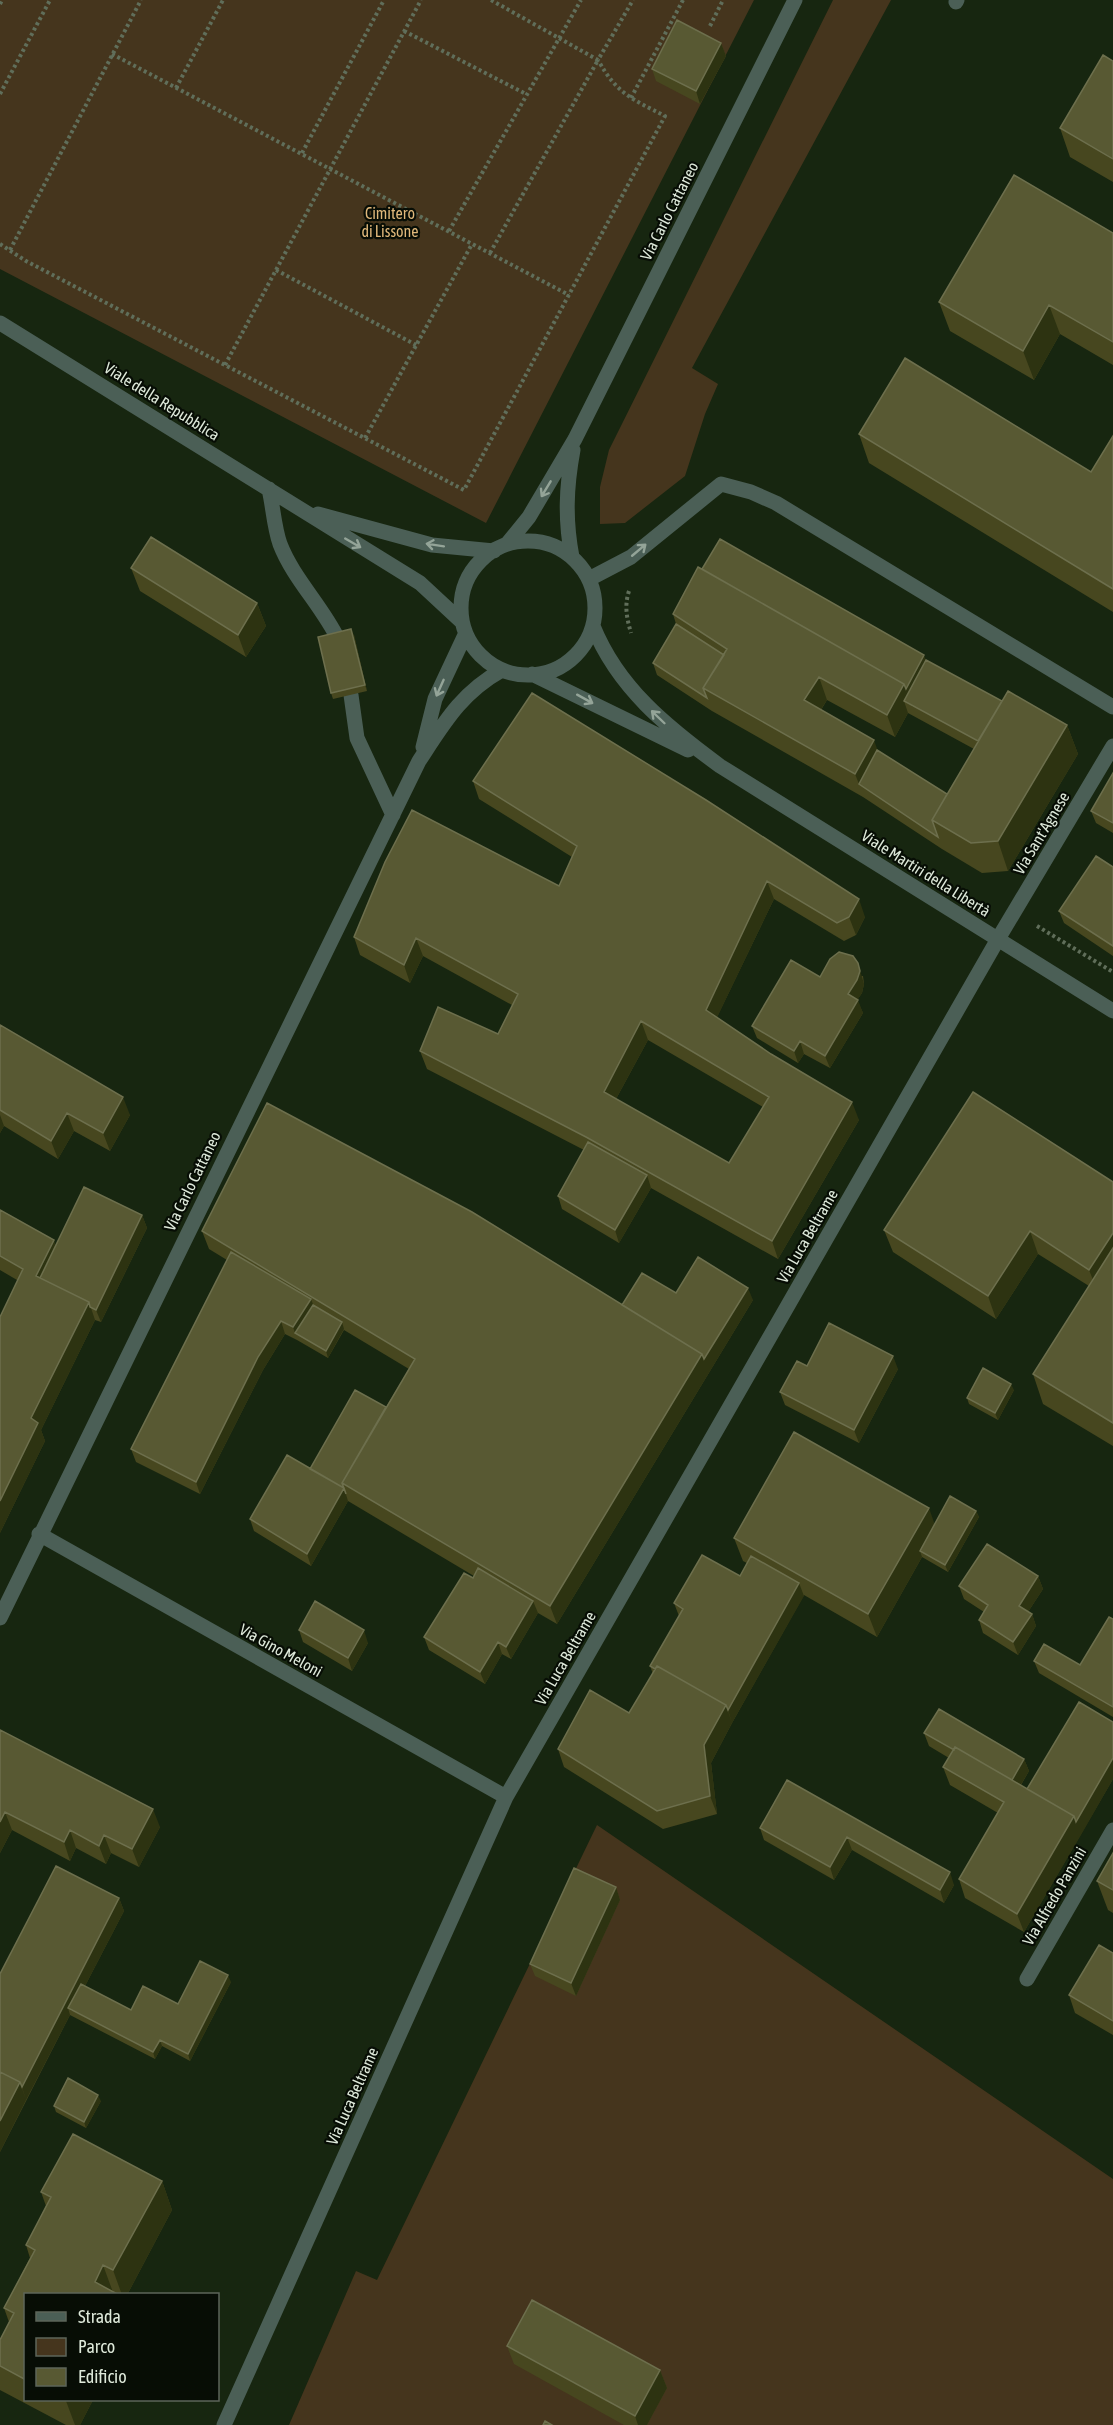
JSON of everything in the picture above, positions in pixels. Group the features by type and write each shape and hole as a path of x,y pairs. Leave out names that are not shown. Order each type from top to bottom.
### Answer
{"street":[{"name":"Via Carlo Cattaneo","path":"500,547 533,509 575,439 795,0"},
{"name":"Viale della Repubblica","path":"0,323 420,583 463,628 484,658 502,670 543,674 563,665 581,649 592,626 595,602 589,579 572,557 561,549 539,542 468,550 410,540 304,510"},
{"name":"Via Carlo Cattaneo","path":"572,557 566,526 566,490 575,439"},
{"path":"589,579 623,562 721,484 735,486 776,503 1113,707"},
{"path":"269,489 280,544 308,591 327,617 338,639"},
{"path":"463,628 462,596 470,573 500,547"},
{"name":"Viale Martiri della Libertà","path":"592,626 613,668 638,697 663,722 720,766 1113,1011"},
{"name":"Via Carlo Cattaneo","path":"419,762 435,699 463,628"},
{"name":"Via Carlo Cattaneo","path":"0,1618 39,1534 419,762 455,707 470,691 502,670"},
{"name":"Viale Martiri della Libertà","path":"532,674 720,766"},
{"path":"351,695 357,738 393,815"},
{"name":"Via Sant'Agnese","path":"998,939 1113,746"},
{"name":"Via Luca Beltrame","path":"224,2425 506,1797 998,939"},
{"name":"Via Gino Meloni","path":"39,1534 506,1797"},
{"name":"Via Alfredo Panzini","path":"1026,1979 1113,1830"}],"path":[{"path":"0,4 2,0"},
{"path":"0,94 50,0"},
{"path":"10,250 141,0"},
{"path":"176,88 223,0"},
{"path":"302,153 384,0"},
{"path":"225,365 421,0"},
{"path":"0,244 464,490 665,116 631,98 610,82 598,60 491,0"},
{"path":"449,231 580,0"},
{"path":"490,253 633,0"},
{"path":"631,98 683,0"},
{"path":"710,26 723,0"},
{"path":"404,31 526,94"},
{"path":"112,54 569,295"},
{"path":"364,438 472,243"},
{"path":"276,270 416,345"},
{"path":"623,562 633,581 626,600 626,618 632,636"},
{"path":"1015,912 1113,972"}],"green space":[{"name":"Cimitero di Lissone","path":"0,0 754,0 486,523 0,269"},
{"path":"833,0 891,0 692,368 718,384 705,414 685,476 625,523 600,524 600,487 609,450"},
{"path":"597,1825 1113,2179 1113,2425 289,2425 356,2271 377,2280"}],"building":[{"path":"677,20 721,43 696,91 652,69"},
{"path":"1103,55 1113,61 1113,159 1060,128"},
{"path":"1014,175 1113,233 1113,342 1049,305 1023,351 939,302"},
{"path":"905,358 1091,472 1113,436 1113,589 859,434"},
{"path":"151,537 257,603 238,635 131,568"},
{"path":"720,539 924,655 906,689 904,684 702,569"},
{"path":"698,567 904,684 887,715 819,677 804,700 874,740 855,774 703,688 727,649 673,614"},
{"path":"676,624 724,655 703,688 707,698 653,663"},
{"path":"351,629 365,685 331,693 318,637"},
{"path":"926,660 1002,701 978,741 904,701"},
{"path":"1008,691 1067,725 998,841 971,843 932,820"},
{"path":"532,693 706,800 859,899 849,917 837,923 767,881 706,1010 771,1054 852,1102 772,1241 586,1137 420,1051 438,1007 498,1034 518,994 416,938 404,965 354,937 385,862 412,810 559,886 577,846 473,781","holes":["641,1021 769,1097 729,1163 604,1092"]},
{"path":"877,750 947,794 932,820 938,837 859,784"},
{"path":"1113,773 1113,823 1091,811"},
{"path":"1096,856 1113,867 1113,946 1059,911"},
{"path":"839,952 853,956 858,963 860,971 848,994 858,1000 825,1056 800,1041 794,1051 752,1026 791,960 820,977 830,959"},
{"path":"0,1025 123,1097 103,1133 67,1113 51,1141 0,1110"},
{"path":"973,1092 1113,1182 1113,1233 1089,1270 1030,1231 988,1296 884,1230"},
{"path":"267,1103 472,1212 702,1354 550,1606 342,1483 415,1359 202,1231"},
{"path":"588,1142 647,1175 615,1230 558,1196"},
{"path":"84,1187 142,1215 96,1310 90,1307 89,1302 40,1278"},
{"path":"0,1210 54,1240 36,1276 89,1302 31,1418 38,1423 0,1501 0,1317 23,1269 0,1256"},
{"path":"1113,1248 1113,1423 1033,1374"},
{"path":"231,1252 311,1299 293,1327 281,1321 258,1357 196,1482 131,1449"},
{"path":"698,1257 748,1288 704,1359 702,1354 622,1305 642,1273 676,1293"},
{"path":"313,1305 342,1322 326,1351 295,1333"},
{"path":"829,1323 893,1356 854,1430 780,1392 797,1361 807,1366"},
{"path":"983,1368 1011,1384 995,1413 967,1398"},
{"path":"355,1390 386,1407 342,1483 344,1488 310,1469"},
{"path":"794,1432 929,1508 868,1614 734,1538"},
{"path":"287,1455 344,1488 307,1554 250,1519"},
{"path":"950,1496 976,1511 945,1565 920,1551"},
{"path":"987,1544 1038,1576 1019,1606 1032,1614 1013,1642 979,1620 988,1605 959,1586"},
{"path":"702,1555 740,1576 751,1556 799,1583 728,1710 726,1705 657,1666 655,1669 650,1666 683,1609 674,1603"},
{"path":"478,1568 533,1601 506,1647 498,1642 480,1672 424,1637 464,1573 473,1578"},
{"path":"315,1601 364,1630 348,1658 299,1630"},
{"path":"1109,1617 1113,1619 1113,1707 1034,1661 1044,1644 1080,1665"},
{"path":"657,1666 726,1705 704,1745 710,1796 657,1811 558,1749 590,1690 629,1713"},
{"path":"1079,1702 1113,1722 1113,1758 1076,1822 1074,1816 1027,1789"},
{"path":"939,1709 1024,1759 1012,1780 955,1747 954,1750 924,1733"},
{"path":"0,1730 153,1809 132,1849 104,1835 99,1846 70,1830 64,1842 5,1812 0,1822"},
{"path":"955,1747 1074,1816 1017,1914 959,1879 1004,1802 943,1767"},
{"path":"787,1780 950,1872 940,1890 847,1837 830,1867 760,1828"},
{"path":"1113,1853 1113,1890 1097,1881"},
{"path":"56,1866 119,1898 22,2087 20,2082 0,2072 0,1974"},
{"path":"574,1868 616,1887 571,1983 530,1964"},
{"path":"1099,1945 1113,1953 1113,2021 1069,1995"},
{"path":"200,1961 228,1975 188,2054 160,2040 153,2052 68,2008 81,1984 131,2010 143,1986 178,2004"},
{"path":"0,2072 20,2082 0,2121"},
{"path":"68,2078 98,2095 84,2122 54,2106"},
{"path":"73,2134 162,2181 113,2270 103,2265 95,2282 115,2293 24,2293 24,2379 0,2366 0,2340 14,2313 4,2308 35,2250 26,2245 51,2197 41,2192"},
{"path":"532,2300 660,2370 635,2416 507,2346"}]}
